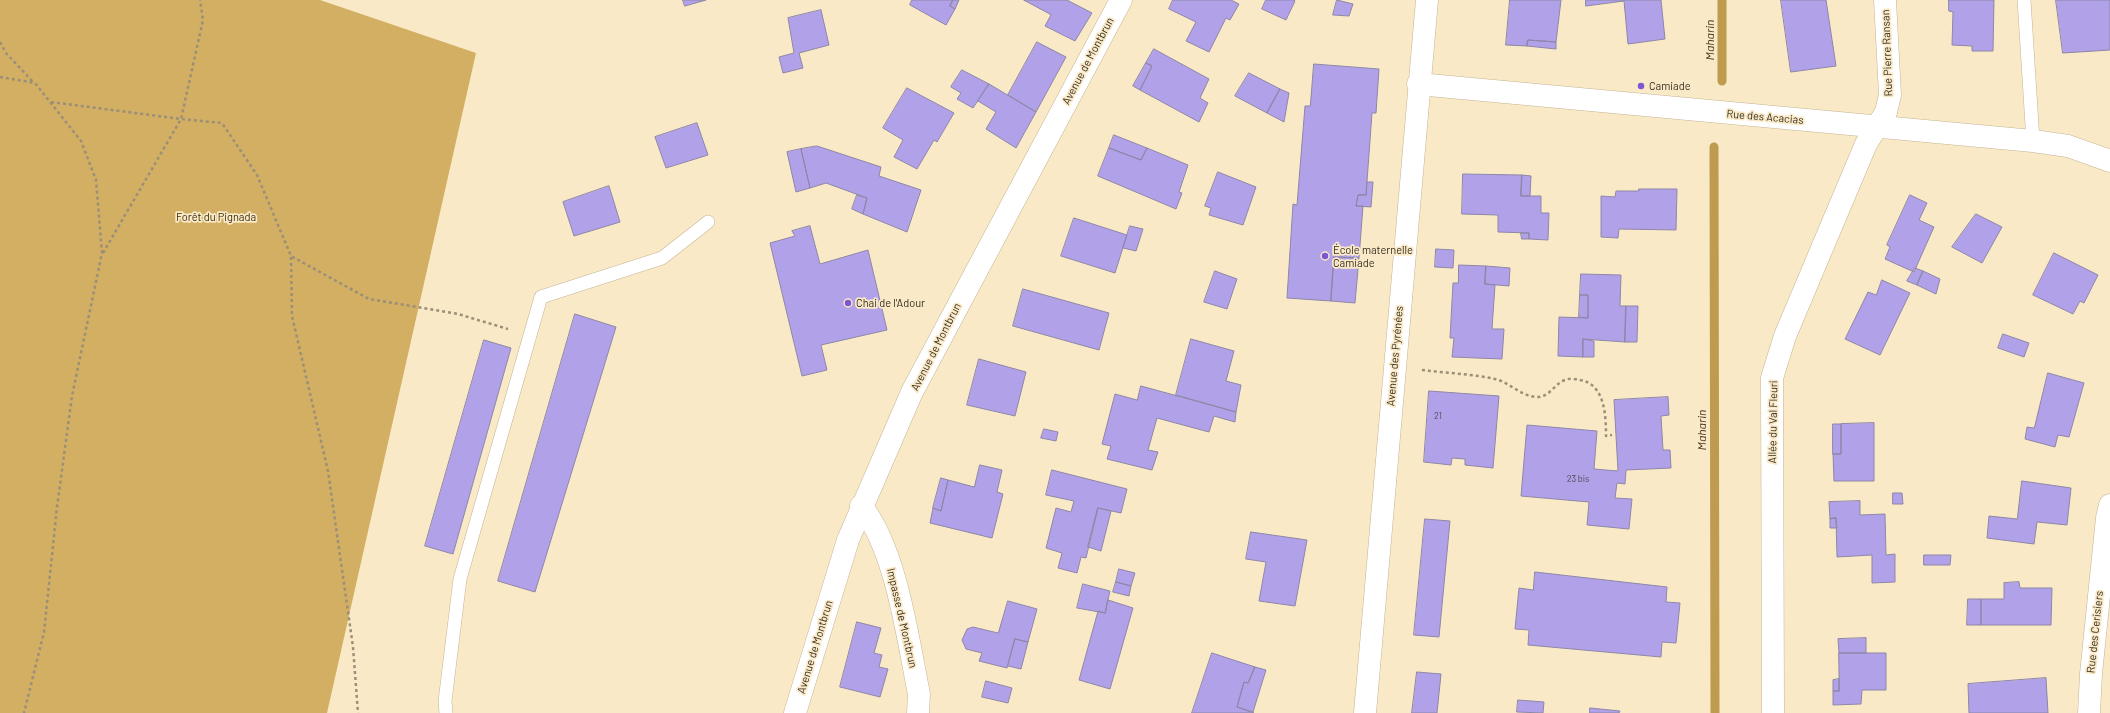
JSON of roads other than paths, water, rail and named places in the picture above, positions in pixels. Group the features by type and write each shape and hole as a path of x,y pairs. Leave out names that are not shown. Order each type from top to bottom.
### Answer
{"street":[{"name":"Avenue de Montbrun","path":"795,713 848,540 861,506 916,386 1121,0"},
{"name":"Avenue des Pyrénées","path":"1365,713 1418,84 1427,0"},
{"name":"Rue Pierre Ransan","path":"1876,127 1886,112 1890,95 1885,0"},
{"name":"Rue des Acacias","path":"1418,84 2033,141 2068,146 2110,161"},
{"name":"Allée du Val Fleuri","path":"1773,713 1772,378 1785,336 1866,144 1876,127"},
{"name":"Rue des Cerisiers","path":"2090,713 2090,674 2107,518 2110,505"},
{"name":"Impasse de Montbrun","path":"861,506 872,520 892,571 918,694 918,713"}],"lane":[{"path":"2024,0 2033,141"},
{"path":"446,713 445,700 460,579 541,297 662,258 708,222"}],"waterway":[{"name":"Maharin","path":"1722,0 1722,81"},
{"name":"Maharin","path":"1714,147 1715,713"}],"place":[{"name":"Camiade","path":"1641,86"},
{"name":"École maternelle Camiade","path":"1325,256"},
{"name":"Chai de l'Adour","path":"848,303"}],"park label":[{"name":"Forêt du Pignada","path":"216,217"}]}
